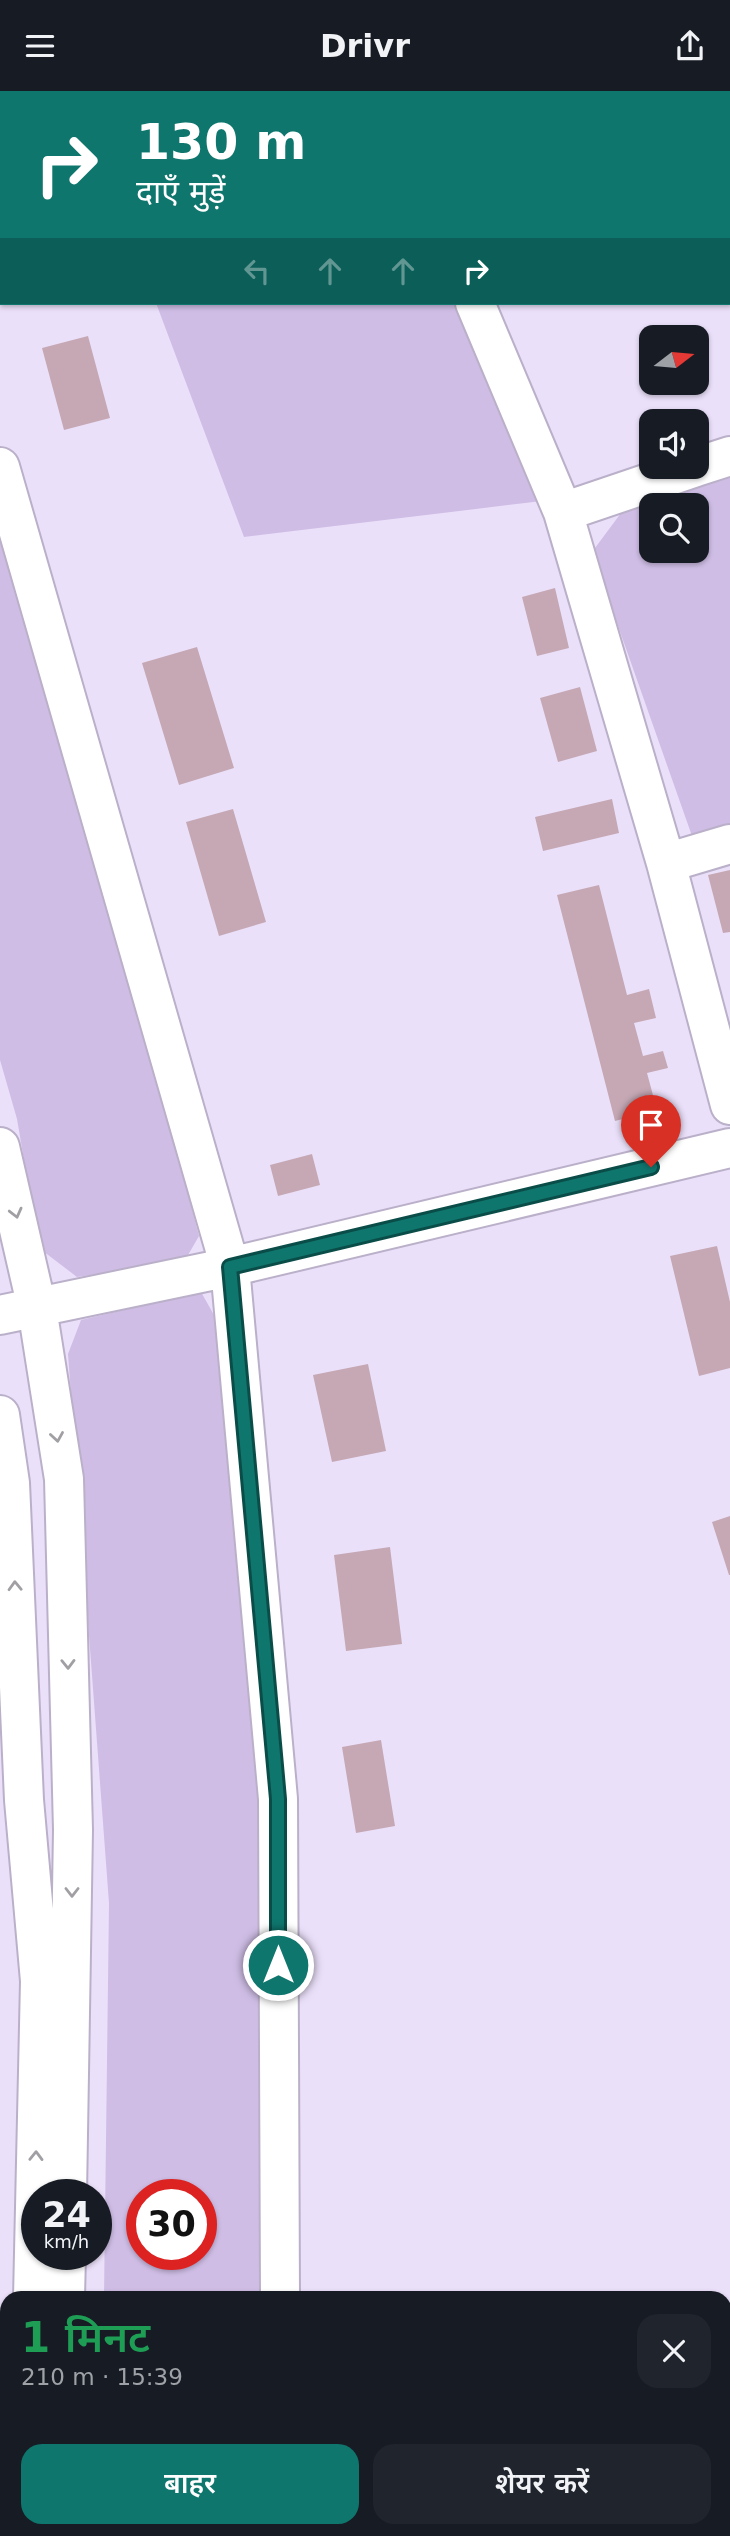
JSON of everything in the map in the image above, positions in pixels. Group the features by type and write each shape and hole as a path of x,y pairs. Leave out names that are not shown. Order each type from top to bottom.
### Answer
{"street":[{"path":"476,305 563,512 666,863 730,1105"},
{"path":"709,463 730,456"},
{"path":"0,467 230,1267 278,1799 279,2291"},
{"path":"563,512 661,479"},
{"path":"666,863 730,844"},
{"path":"0,1147 37,1308 64,1479 72,1965 67,2179"},
{"path":"0,1315 230,1267 730,1148"},
{"path":"0,1415 10,1483 22,1758 12,1801 40,1981 33,2291"},
{"path":"22,1758 70,1755"},
{"path":"65,2291 66,2270"}],"shaded area":[{"path":"157,305 457,305 542,501 244,537"},
{"path":"730,472 730,826 692,836 592,552 621,513 639,506 639,563 709,563 709,493 674,493"},
{"path":"0,496 19,556 199,1236 184,1262 77,1277 39,1248 17,1119 0,1060"},
{"path":"201,1292 214,1315 248,1507 266,1769 276,2291 104,2291 104,2270 112,2270 112,2179 106,2179 109,1903 68,1354 81,1320"}],"building":[{"path":"88,336 110,418 64,430 42,348"},
{"path":"555,588 569,648 537,656 522,597"},
{"path":"197,647 234,768 179,785 142,663"},
{"path":"580,687 597,751 558,762 540,698"},
{"path":"612,799 619,833 543,851 535,817"},
{"path":"233,809 266,922 219,936 186,822"},
{"path":"730,870 730,932 723,933 708,875"},
{"path":"599,885 627,995 649,989 656,1018 634,1023 643,1056 663,1051 668,1068 647,1073 657,1110 615,1121 557,895"},
{"path":"312,1154 320,1185 278,1196 270,1165"},
{"path":"717,1246 730,1302 730,1368 699,1376 670,1256"},
{"path":"368,1364 386,1451 332,1462 313,1375"},
{"path":"730,1516 730,1575 729,1575 712,1522"},
{"path":"390,1547 402,1644 346,1651 334,1555"},
{"path":"381,1740 395,1826 356,1833 342,1747"}],"route":[{"path":"278,1965 278,1799 230,1267 651,1167"}]}
